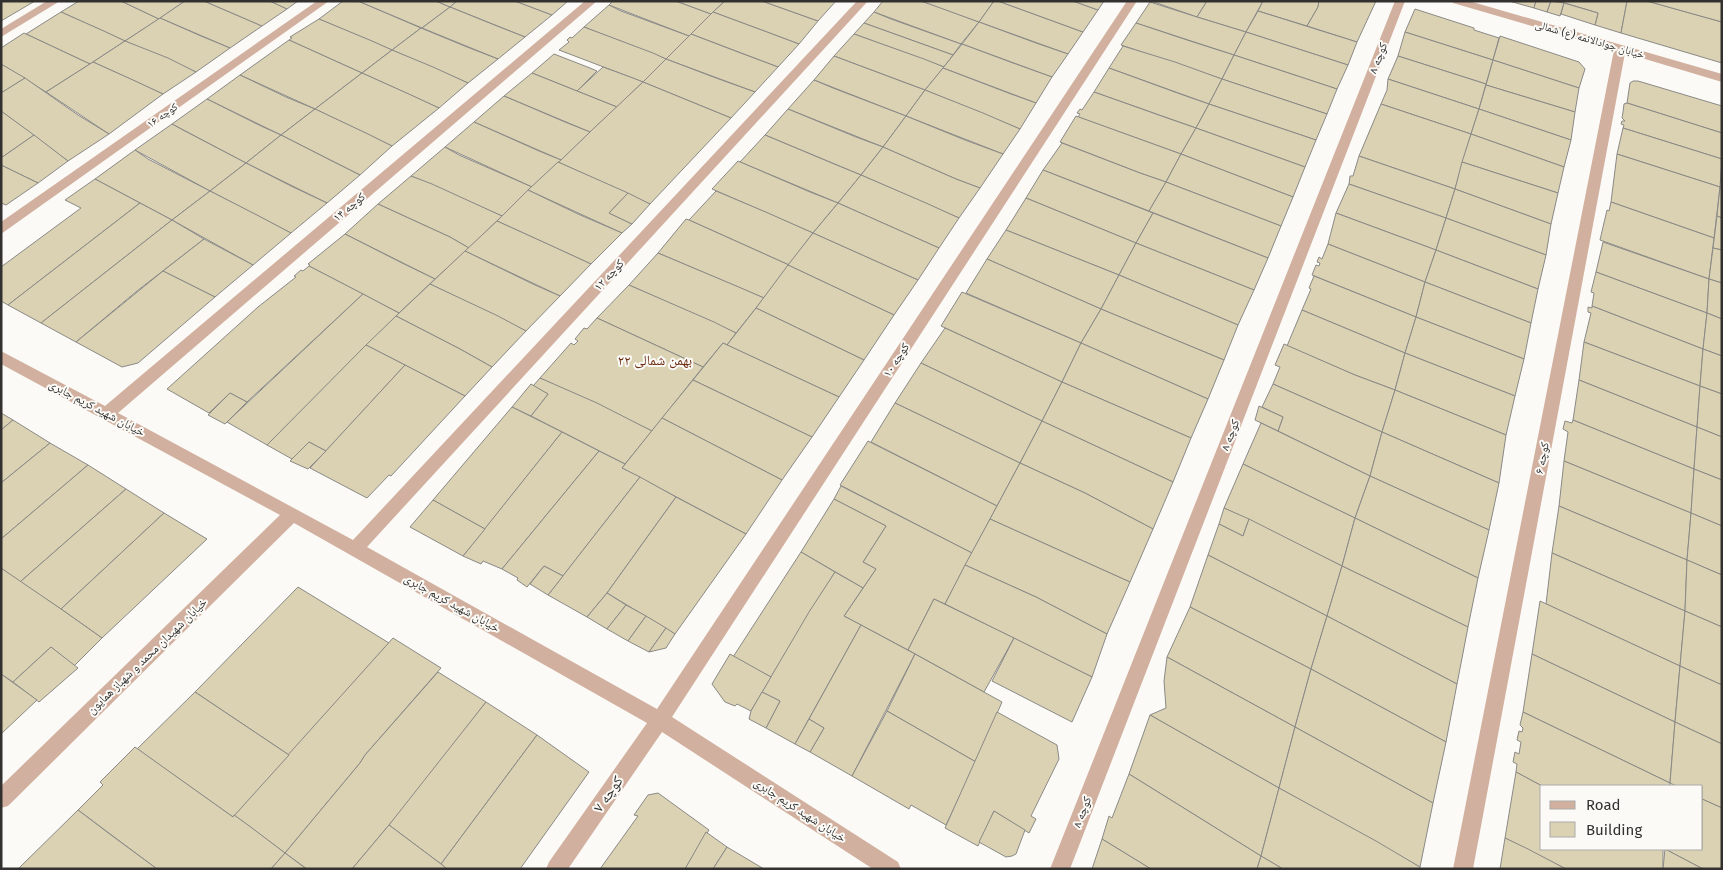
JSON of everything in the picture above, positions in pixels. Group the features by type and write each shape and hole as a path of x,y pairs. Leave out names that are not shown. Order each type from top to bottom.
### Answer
{"street":[{"path":"1,34 55,1"},
{"name":"کوچه ۱۶","path":"1,229 324,1"},
{"name":"کوچه ۱۴","path":"107,413 592,1"},
{"name":"کوچه ۱۲","path":"355,549 862,1"},
{"name":"کوچه ۱۰","path":"660,720 1132,1"},
{"name":"کوچه ۸","path":"1060,869 1400,1"},
{"name":"خیابان جوادالائمه (ع) شمالی","path":"1457,1 1493,6 1620,48 1722,78"},
{"name":"کوچه ۶","path":"1463,869 1620,48"},
{"name":"خیابان شهید کریم جابری","path":"1,357 292,514 660,720 891,869"},
{"name":"خیابان شهیدان محمد و شهباز همایون","path":"1,799 292,514"},
{"name":"کوچه ۷","path":"556,869 660,720"}],"building":[{"path":"1,1 35,1 1,21"},
{"path":"79,1 121,1 159,19 125,41 61,12"},
{"path":"121,1 185,1 159,19"},
{"path":"185,1 204,1 262,26 230,48 160,18"},
{"path":"204,1 270,1 287,9 262,26"},
{"path":"270,1 298,1 287,9"},
{"path":"343,1 358,1 421,28 392,50 319,19"},
{"path":"358,1 436,1 450,7 422,28"},
{"path":"436,1 457,1 450,7"},
{"path":"457,1 515,1 552,15 525,37 450,7"},
{"path":"515,1 568,1 552,15"},
{"path":"613,1 676,1 711,14 689,36 609,5"},
{"path":"676,1 725,1 711,14"},
{"path":"725,1 762,1 818,21 799,44 713,12"},
{"path":"762,1 836,1 818,21"},
{"path":"883,1 921,1 979,22 961,44 874,12"},
{"path":"921,1 994,1 979,22"},
{"path":"994,1 1083,32 1068,54 979,22"},
{"path":"998,1 1073,1 1098,10 1083,32"},
{"path":"1073,1 1104,1 1098,10"},
{"path":"1151,1 1207,1 1197,17"},
{"path":"1207,1 1263,1 1246,32 1197,17"},
{"path":"1263,1 1319,1 1318,7 1307,26 1258,11"},
{"path":"1319,1 1376,1 1357,42 1307,26 1318,7"},
{"path":"1509,1 1536,1 1534,8"},
{"path":"1536,1 1551,1 1547,12 1534,8"},
{"path":"1551,1 1564,3 1560,16 1547,12"},
{"path":"1558,1 1627,1 1621,33 1595,25 1598,13"},
{"path":"1627,1 1647,1 1722,22 1722,63 1621,33"},
{"path":"1647,1 1722,1 1722,22 1686,12"},
{"path":"1150,2 1246,32 1234,55 1136,23"},
{"path":"1564,3 1598,13 1595,25 1561,14"},
{"path":"609,5 689,36 666,59 584,27"},
{"path":"450,7 525,37 498,59 422,28"},
{"path":"1415,9 1499,38 1493,60 1405,32"},
{"path":"1258,11 1357,42 1348,65 1246,32"},
{"path":"61,12 125,41 90,64 26,34"},
{"path":"713,12 799,44 778,67 691,34"},
{"path":"874,12 961,44 953,55 864,23"},
{"path":"160,18 230,48 196,72 125,41"},
{"path":"319,19 392,50 362,73 289,40 292,38 290,37"},
{"path":"979,22 1068,54 1052,77 962,44"},
{"path":"864,23 953,55 944,67 854,34"},
{"path":"1136,23 1234,55 1222,79 1121,45"},
{"path":"584,27 666,59 643,82 559,50 569,42 567,40 570,37 572,38"},
{"path":"421,28 498,59 468,83 392,50"},
{"path":"1246,32 1348,65 1337,89 1234,55"},
{"path":"1405,32 1493,60 1486,84 1398,56"},
{"path":"24,33 90,64 46,92 1,64 1,48"},
{"path":"691,34 778,67 755,92 666,59"},
{"path":"854,34 944,67 925,90 834,56"},
{"path":"1500,36 1579,62 1585,69 1579,88 1493,60"},
{"path":"289,40 362,73 315,109 240,75"},
{"path":"125,41 168,58 196,72 163,94 93,62"},
{"path":"962,44 1052,77 1036,103 943,68"},
{"path":"1123,46 1222,79 1209,104 1109,68"},
{"path":"392,50 468,83 439,108 362,73"},
{"path":"554,54 597,71 577,91 532,73"},
{"path":"1234,55 1337,89 1327,114 1222,79"},
{"path":"834,56 925,90 906,116 814,80"},
{"path":"1398,56 1486,84 1479,109 1388,79"},
{"path":"666,59 755,92 731,118 643,82"},
{"path":"1493,60 1579,88 1575,112 1486,85"},
{"path":"93,62 163,94 109,134 46,92"},
{"path":"1,64 25,78 1,93"},
{"path":"603,67 643,82 617,107 577,91"},
{"path":"943,68 1036,103 1020,129 925,90"},
{"path":"1109,68 1209,104 1196,128 1094,92"},
{"path":"362,73 439,108 392,146 315,109"},
{"path":"532,73 617,107 590,132 504,96"},
{"path":"240,75 315,109 281,135 207,99"},
{"path":"25,78 109,134 68,161 1,111 1,93"},
{"path":"1222,79 1327,114 1316,140 1209,104"},
{"path":"1388,79 1479,109 1471,134 1381,104 1387,90"},
{"path":"814,80 906,116 883,147 788,109"},
{"path":"1633,81 1722,106 1722,133 1627,103 1630,83"},
{"path":"643,82 731,118 650,204 558,162"},
{"path":"1486,85 1575,112 1571,140 1479,109"},
{"path":"925,90 1020,129 1003,154 906,116"},
{"path":"1094,92 1196,128 1181,154 1078,117 1080,114 1077,113 1080,109 1082,110"},
{"path":"504,96 590,132 561,160 474,122"},
{"path":"207,99 281,135 246,163 172,124"},
{"path":"1627,103 1722,133 1722,159 1623,128 1624,125 1621,124 1622,121 1625,121 1622,118 1624,104"},
{"path":"1209,104 1316,140 1305,167 1196,128"},
{"path":"1381,104 1471,134 1455,189 1359,156"},
{"path":"315,109 392,146 360,175 281,135"},
{"path":"788,109 883,147 861,175 765,135"},
{"path":"1479,109 1571,140 1564,167 1471,134"},
{"path":"1,111 34,135 1,158"},
{"path":"906,116 1003,154 980,188 956,179 883,147"},
{"path":"1076,116 1181,154 1166,182 1140,173 1060,142"},
{"path":"474,122 561,160 532,187 445,147"},
{"path":"172,124 246,163 210,191 135,150"},
{"path":"1196,128 1305,167 1293,197 1181,154"},
{"path":"1623,128 1722,159 1720,187 1617,154"},
{"path":"1471,134 1564,167 1558,193 1462,162"},
{"path":"34,135 68,161 38,183 1,165 1,158"},
{"path":"281,135 360,175 327,203 246,163"},
{"path":"765,135 861,175 838,203 740,162"},
{"path":"1062,143 1166,182 1149,211 1043,170"},
{"path":"445,147 532,187 502,216 411,176"},
{"path":"883,147 980,188 959,218 861,175"},
{"path":"135,150 148,159 210,191 172,220 95,179"},
{"path":"1181,154 1293,197 1281,226 1166,182"},
{"path":"1617,154 1720,187 1714,238 1611,202"},
{"path":"1359,156 1455,189 1446,218 1349,184 1350,176 1353,176"},
{"path":"738,161 838,203 813,233 712,189"},
{"path":"558,162 628,193 609,213 632,224 622,233 528,190"},
{"path":"1462,162 1558,193 1551,224 1455,189"},
{"path":"246,163 327,203 291,233 210,191"},
{"path":"1,165 38,183 6,205 1,203"},
{"path":"1043,170 1153,213 1136,243 1026,198"},
{"path":"861,175 959,218 939,248 838,203"},
{"path":"411,176 502,216 469,248 450,237 378,204"},
{"path":"95,179 140,203 8,305 1,301 1,267 81,208 65,200"},
{"path":"1166,182 1281,226 1268,258 1149,211"},
{"path":"1349,184 1446,218 1436,250 1336,213"},
{"path":"1720,187 1722,188 1722,218 1717,216"},
{"path":"1455,189 1551,224 1546,255 1446,218"},
{"path":"528,190 622,233 591,264 497,221"},
{"path":"210,191 291,233 253,265 172,220"},
{"path":"716,191 813,233 789,265 689,220"},
{"path":"628,193 650,204 632,224 609,213"},
{"path":"1026,198 1136,243 1119,275 1006,230"},
{"path":"1611,202 1714,238 1709,279 1600,240 1607,210 1609,211"},
{"path":"140,203 172,220 41,323 8,305"},
{"path":"838,203 939,248 918,280 813,233"},
{"path":"378,204 450,237 469,248 435,279 345,234"},
{"path":"1153,213 1268,258 1254,290 1136,243"},
{"path":"1336,213 1436,250 1425,282 1328,244"},
{"path":"1717,216 1722,218 1722,250 1713,248"},
{"path":"1446,218 1546,255 1538,289 1436,250"},
{"path":"686,219 789,265 764,298 658,253"},
{"path":"172,220 204,239 76,342 41,323"},
{"path":"497,221 591,264 560,296 465,251"},
{"path":"1006,230 1119,275 1101,309 987,259"},
{"path":"813,233 918,280 894,315 788,265"},
{"path":"345,234 435,279 399,313 309,266 308,264"},
{"path":"204,239 253,265 215,297 163,271"},
{"path":"1603,242 1709,279 1707,313 1596,272"},
{"path":"1136,243 1254,290 1238,325 1119,275"},
{"path":"1328,244 1425,282 1416,317 1312,275 1316,265 1319,266 1320,263 1317,262 1319,257 1322,259"},
{"path":"1713,248 1722,250 1722,283 1709,279"},
{"path":"1436,250 1538,289 1531,323 1425,282"},
{"path":"465,251 560,296 526,331 430,284"},
{"path":"658,253 764,298 736,333 629,285"},
{"path":"987,259 1101,309 1081,343 966,293"},
{"path":"788,265 894,315 864,360 756,308"},
{"path":"309,266 363,294 247,402 230,393 209,413 167,389 258,307 296,277 294,276 301,270 303,271"},
{"path":"163,271 215,297 138,363 122,367 76,342"},
{"path":"1596,272 1707,313 1703,349 1592,306 1594,293 1591,292"},
{"path":"1119,275 1238,325 1224,360 1101,309"},
{"path":"1314,276 1416,317 1405,353 1302,310"},
{"path":"1709,279 1722,283 1722,319 1707,313"},
{"path":"1425,282 1531,323 1524,359 1416,317"},
{"path":"430,284 526,331 492,367 396,316"},
{"path":"629,285 736,333 727,345 723,343 703,367 597,318"},
{"path":"962,292 1081,343 1062,382 941,326"},
{"path":"363,294 399,313 267,445 227,422"},
{"path":"1592,306 1703,349 1700,386 1584,342 1591,313 1588,312 1588,307 1592,308"},
{"path":"756,308 864,360 839,397 727,345"},
{"path":"1101,309 1224,360 1208,399 1081,343"},
{"path":"1302,310 1405,353 1395,390 1287,346"},
{"path":"1707,313 1722,319 1722,356 1703,349"},
{"path":"396,316 492,367 465,396 366,345"},
{"path":"1416,317 1524,359 1515,396 1405,353"},
{"path":"597,318 703,367 652,431 540,378 571,343 574,345 578,341 575,339 584,328 587,329"},
{"path":"945,328 1062,382 1042,421 921,363"},
{"path":"1584,342 1700,386 1697,427 1579,380"},
{"path":"723,343 839,397 812,437 693,380"},
{"path":"1081,343 1208,399 1191,438 1062,382"},
{"path":"1284,344 1395,390 1382,432 1273,384 1280,367 1275,365"},
{"path":"366,345 405,365 326,451 309,442 292,459 267,445"},
{"path":"1703,349 1722,356 1722,394 1700,386"},
{"path":"1405,353 1515,396 1506,435 1395,390"},
{"path":"921,363 1042,421 1020,463 895,403"},
{"path":"405,365 465,396 391,476 389,475 367,498 310,468"},
{"path":"540,378 597,403 652,431 625,464 531,416 548,394 533,386"},
{"path":"693,380 812,437 782,480 662,418"},
{"path":"1579,380 1697,427 1694,469 1573,420"},
{"path":"1062,382 1191,438 1173,482 1042,421"},
{"path":"531,384 548,394 531,416 512,407"},
{"path":"1273,384 1382,432 1370,476 1278,431 1283,417 1262,407"},
{"path":"1700,386 1722,394 1722,437 1697,427"},
{"path":"1395,390 1506,435 1499,483 1382,432"},
{"path":"230,393 247,402 225,424 208,415"},
{"path":"895,403 1020,463 997,506 871,442"},
{"path":"1259,406 1283,417 1278,431 1255,420"},
{"path":"512,407 562,432 485,529 433,500"},
{"path":"1,413 13,420 1,430"},
{"path":"662,418 782,480 746,534 622,468"},
{"path":"13,420 50,443 1,483 1,430"},
{"path":"1573,420 1694,469 1691,513 1564,461 1568,432 1563,429 1565,421 1572,423"},
{"path":"1042,421 1173,482 1153,529 1085,493 1020,463"},
{"path":"1261,423 1370,476 1355,518 1243,464"},
{"path":"1697,427 1722,437 1722,480 1694,469"},
{"path":"562,432 599,451 502,569 483,561 481,564 463,556"},
{"path":"1382,432 1499,483 1489,530 1370,476"},
{"path":"868,441 997,506 972,553 840,485"},
{"path":"309,442 326,451 308,469 290,461"},
{"path":"50,443 88,465 1,539 1,483"},
{"path":"599,451 625,464 622,468 640,477 563,576 544,566 527,587 517,580 518,578 502,569"},
{"path":"1564,461 1691,513 1687,560 1559,506"},
{"path":"1020,463 1085,493 1153,529 1130,582 990,519"},
{"path":"1243,464 1355,518 1342,566 1224,508"},
{"path":"88,465 126,489 20,582 1,568 1,539"},
{"path":"1694,469 1722,480 1722,526 1691,513"},
{"path":"1370,476 1489,530 1478,578 1355,518"},
{"path":"640,477 676,497 607,593 587,617 548,595"},
{"path":"841,486 972,553 945,604 934,599 908,650 844,616 876,569 863,562 886,526 834,499"},
{"path":"126,489 164,513 61,609 20,582"},
{"path":"676,497 746,534 675,634 607,593"},
{"path":"834,499 886,526 863,562 876,569 863,588 801,552"},
{"path":"433,500 485,529 463,556 410,527"},
{"path":"1559,506 1687,560 1685,611 1552,553"},
{"path":"1224,508 1249,519 1243,536 1219,524"},
{"path":"164,513 207,539 102,638 61,609"},
{"path":"1691,513 1722,526 1722,575 1687,560"},
{"path":"1355,518 1478,578 1468,627 1342,566"},
{"path":"990,519 1130,582 1107,634 1036,597 965,565"},
{"path":"1249,519 1342,566 1327,616 1208,555 1219,524 1243,536"},
{"path":"801,552 835,572 771,677 733,657"},
{"path":"1552,553 1685,611 1680,666 1546,604"},
{"path":"1208,555 1327,616 1311,669 1190,607"},
{"path":"1687,560 1722,575 1722,627 1685,611"},
{"path":"965,565 1036,597 1107,634 1092,677 945,604"},
{"path":"544,566 563,576 548,595 530,584"},
{"path":"1342,566 1468,627 1457,684 1327,616"},
{"path":"1,568 102,638 74,666 51,647 13,682 1,674"},
{"path":"835,572 863,588 844,616 861,625 795,744 766,728 780,701 762,692"},
{"path":"298,587 389,643 289,755 195,692"},
{"path":"607,593 626,605 607,629 587,617"},
{"path":"934,599 1014,638 984,692 908,650"},
{"path":"1540,601 1680,666 1675,722 1532,654"},
{"path":"626,605 646,616 628,641 607,629"},
{"path":"1190,607 1311,669 1295,727 1167,657"},
{"path":"1685,611 1722,627 1722,685 1680,666"},
{"path":"646,616 666,628 649,652 628,641"},
{"path":"1327,616 1457,684 1446,742 1311,669"},
{"path":"861,625 915,654 852,776 810,752 824,728 809,719"},
{"path":"666,628 675,634 666,648 649,652"},
{"path":"393,638 441,668 365,755 285,853 234,815"},
{"path":"1014,638 1092,677 1072,722 992,681"},
{"path":"51,647 78,668 39,702 13,682"},
{"path":"730,654 771,677 751,711 737,704 735,706 725,702 712,684"},
{"path":"915,654 1002,702 976,762 887,711"},
{"path":"1532,654 1675,722 1670,783 1523,712"},
{"path":"1167,657 1295,727 1279,788 1150,715 1166,708 1164,681"},
{"path":"1680,666 1722,685 1722,744 1675,722"},
{"path":"1311,669 1446,742 1433,803 1295,727"},
{"path":"438,672 486,702 421,787 352,869 307,869 285,853 365,755"},
{"path":"1,674 37,700 1,734"},
{"path":"195,692 289,755 233,817 137,749"},
{"path":"762,692 780,701 766,728 749,719 751,711"},
{"path":"486,702 537,735 441,864 389,825"},
{"path":"887,711 976,762 946,825 911,805 909,809 852,776"},
{"path":"997,712 1057,745 1059,759 1031,816 1036,819 1029,833 994,811 978,846 945,828"},
{"path":"1523,712 1670,783 1670,785 1540,785 1516,772 1517,764 1513,762 1515,752 1519,754 1521,742 1517,740 1519,731 1522,732 1523,728 1520,725"},
{"path":"1150,715 1279,788 1261,856 1129,774"},
{"path":"809,719 824,728 810,752 795,744"},
{"path":"1675,722 1722,744 1722,808 1703,799 1703,785 1674,785 1670,783"},
{"path":"1295,727 1433,803 1420,867 1279,788"},
{"path":"537,735 589,772 520,869 447,869 441,864"},
{"path":"135,747 233,817 234,815 285,853 271,869 157,869 78,810 103,785 100,782"},
{"path":"1516,772 1540,785 1540,850 1663,850 1663,869 1566,869 1505,838"},
{"path":"1129,774 1261,856 1257,869 1151,869 1102,839 1109,816 1112,818"},
{"path":"1279,788 1376,841 1420,867 1420,869 1283,869 1261,856"},
{"path":"658,793 709,830 685,869 600,869 638,816 634,815 648,795"},
{"path":"1703,799 1722,808 1722,869 1703,869 1667,850 1703,850"},
{"path":"78,810 107,832 157,869 18,869"},
{"path":"994,811 1025,830 1016,854 1012,856 1006,857 979,842"},
{"path":"389,825 441,864 447,869 352,869"},
{"path":"706,832 727,847 713,869 685,869"},
{"path":"1505,838 1528,849 1566,869 1500,869"},
{"path":"1102,839 1151,869 1092,869"},
{"path":"727,847 764,869 713,869"},
{"path":"1665,850 1667,850 1703,869 1663,869"},
{"path":"285,853 305,868 307,869 271,869"},
{"path":"1261,856 1283,869 1257,869"}],"district":[{"name":"۲۲ بهمن شمالی","path":"655,360"}]}
